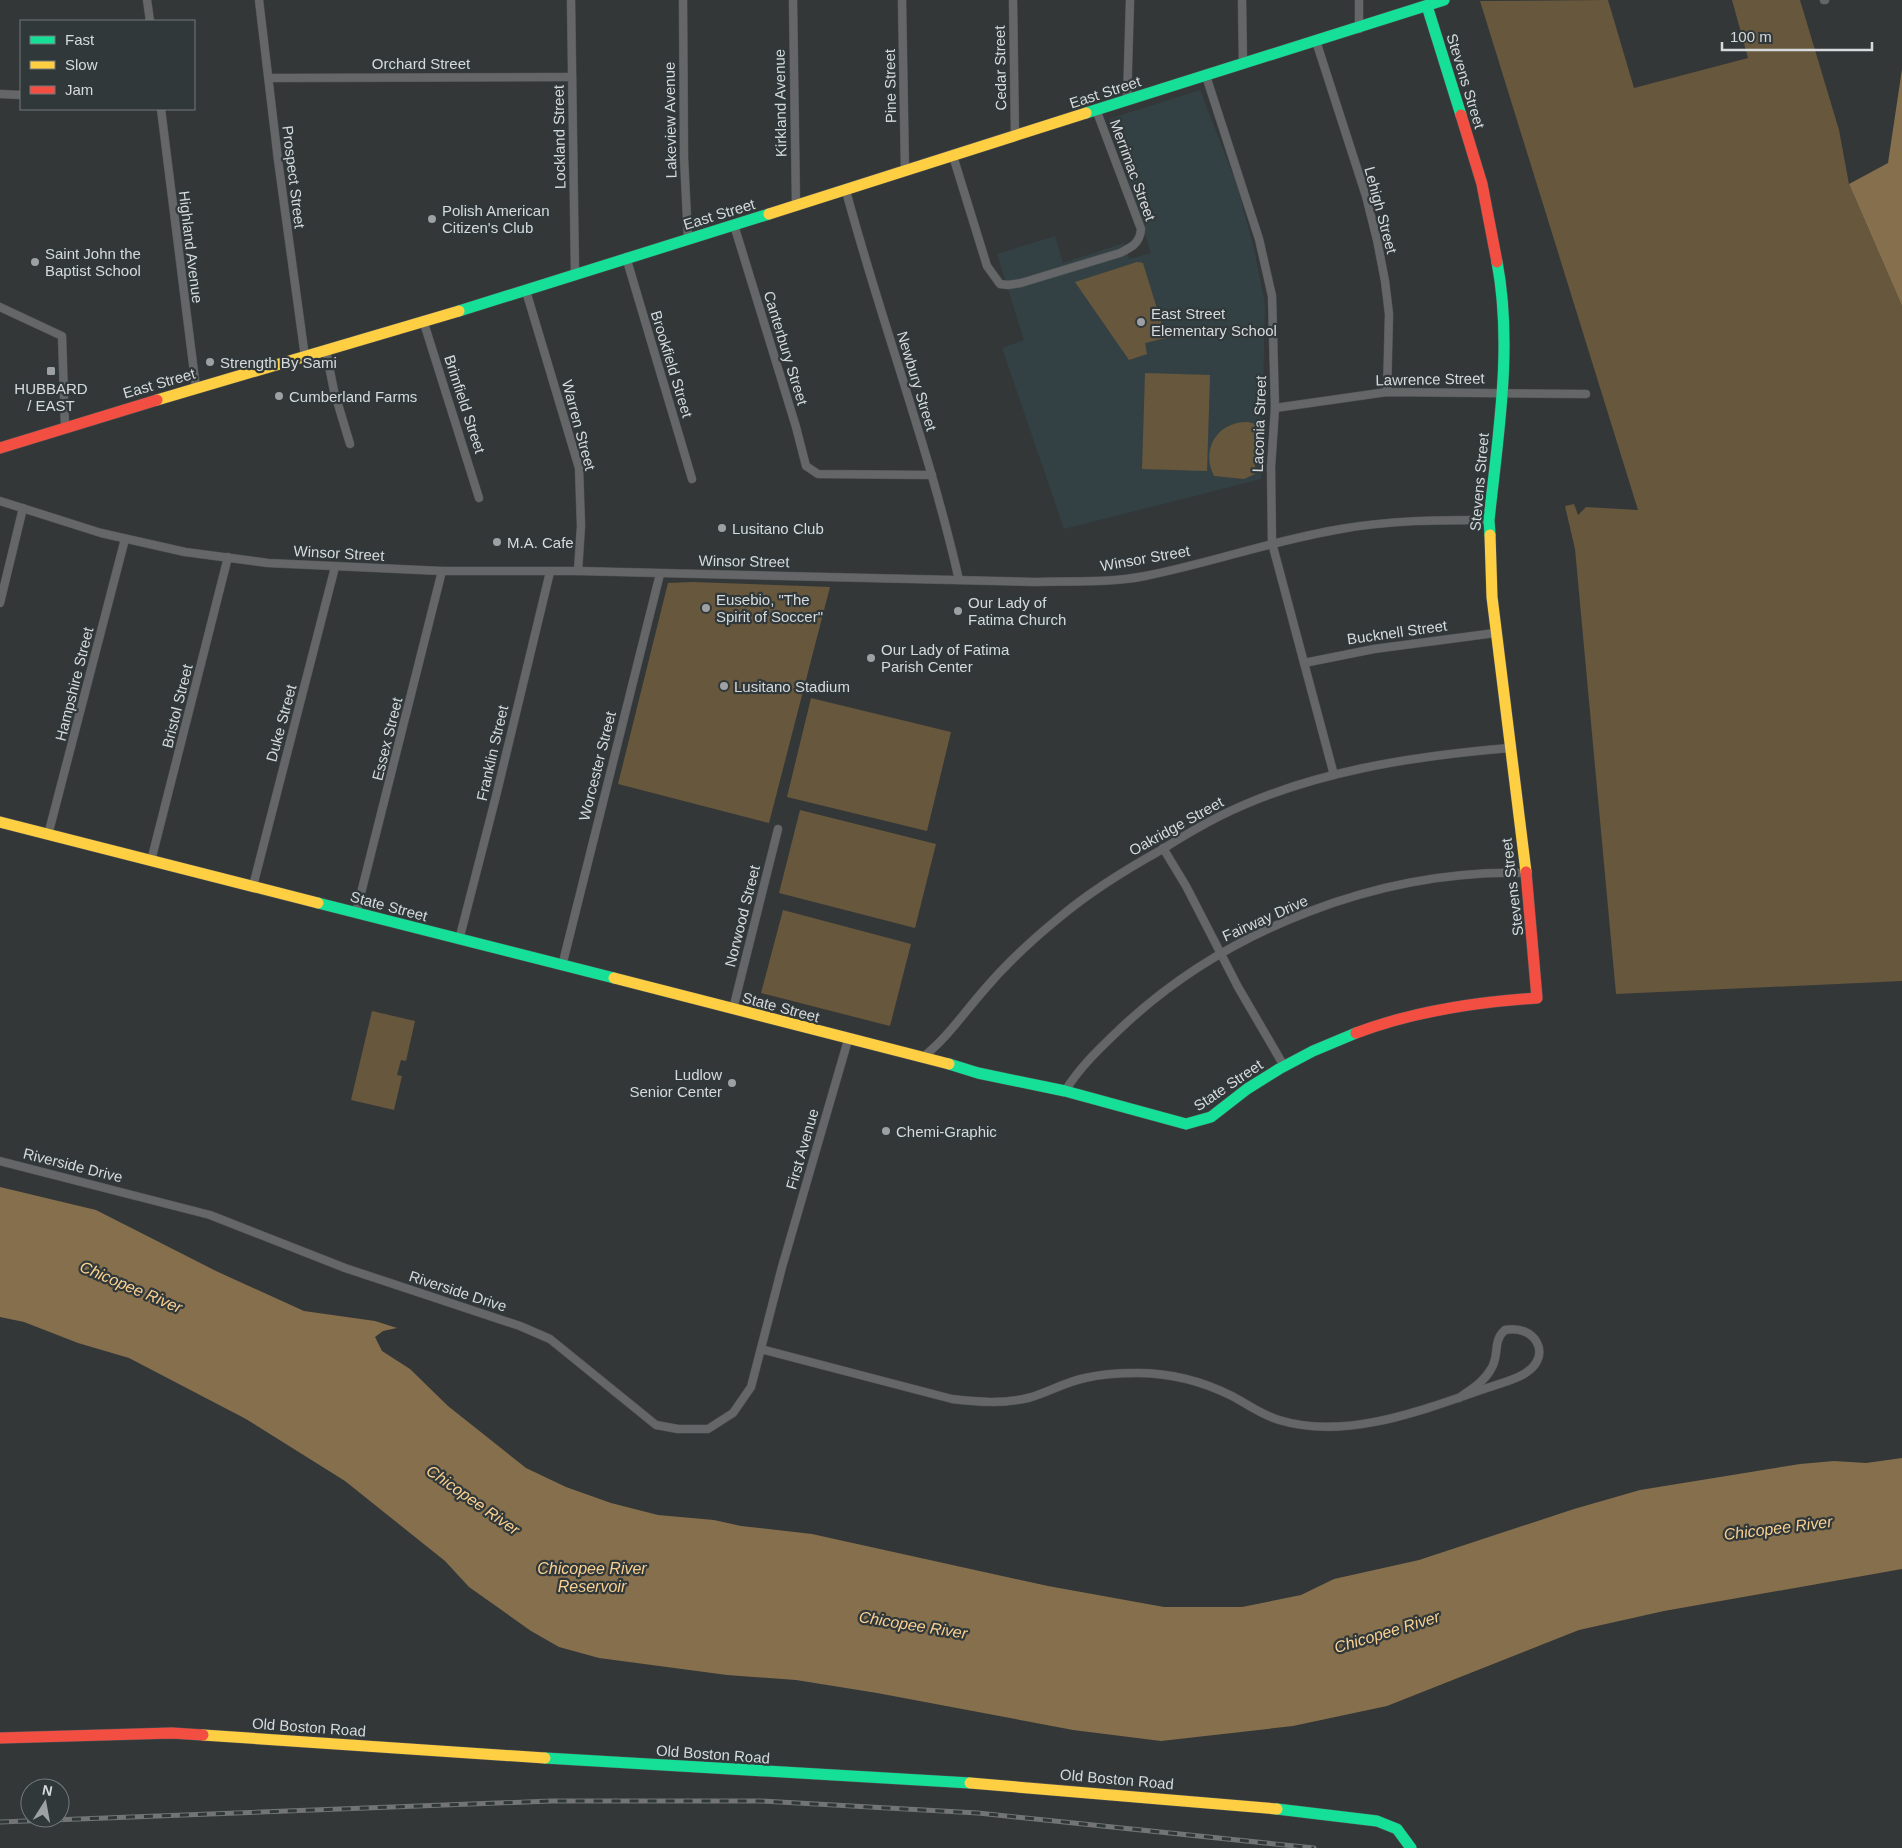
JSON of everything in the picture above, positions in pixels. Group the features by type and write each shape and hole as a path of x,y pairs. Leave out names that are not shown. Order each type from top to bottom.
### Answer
{"street":[{"path":"147,0 150,20"},
{"name":"Prospect Street","path":"259,0 278,160 306,357"},
{"name":"Lockland Street","path":"572,0 575,274"},
{"name":"Lakeview Avenue","path":"683,0 684,158 688,239"},
{"name":"Kirkland Avenue","path":"793,0 796,206"},
{"name":"Pine Street","path":"902,0 906,171"},
{"name":"Cedar Street","path":"1013,0 1015,135"},
{"path":"1127,102 1130,0"},
{"path":"1242,0 1243,64"},
{"path":"1359,0 1359,29"},
{"name":"East Street","path":"0,448 65,426 306,357 423,320 526,291 626,257 846,191 1015,135 1097,112 1444,0"},
{"name":"Stevens Street","path":"1426,6 1482,184 1491,222 1504,317 1501,391 1489,520 1495,633 1526,873 1534,944 1537,998"},
{"name":"Lehigh Street","path":"1316,41 1366,196 1379,248 1389,314 1387,392"},
{"name":"Laconia Street","path":"1206,76 1256,230 1272,296 1275,408 1271,467 1272,543 1334,775"},
{"name":"Orchard Street","path":"269,78 572,77"},
{"path":"0,94 20,96"},
{"name":"Highland Avenue","path":"161,110 196,388"},
{"name":"Merrimac Street","path":"953,156 987,266 1000,284 1021,283 1120,253 1141,239 1142,229 1097,112"},
{"name":"Newbury Street","path":"846,191 865,260 945,519 959,580"},
{"name":"Canterbury Street","path":"734,225 796,426 806,466 818,474 932,475"},
{"name":"Brookfield Street","path":"626,257 692,479"},
{"name":"Warren Street","path":"526,291 579,468 581,526 578,570"},
{"path":"0,307 62,336 65,426"},
{"name":"Brimfield Street","path":"423,320 479,498"},
{"path":"326,351 334,391 350,444"},
{"name":"Lawrence Street","path":"1275,408 1387,392 1501,391 1586,394"},
{"name":"Winsor Street","path":"0,501 70,524 125,539 185,552 268,563 442,571 550,572 578,570 660,574 1035,582 1122,579 1200,563 1272,543 1341,528 1406,520 1489,520"},
{"path":"0,603 23,508"},
{"name":"Hampshire Street","path":"48,835 125,539"},
{"name":"Bristol Street","path":"151,861 228,557"},
{"name":"Duke Street","path":"254,886 336,566"},
{"name":"Essex Street","path":"356,913 442,571"},
{"name":"Franklin Street","path":"459,940 550,572"},
{"name":"Worcester Street","path":"562,966 660,574"},
{"name":"Bucknell Street","path":"1304,663 1374,648 1495,633"},
{"name":"Oakridge Street","path":"923,1057 942,1042 983,991 1009,964 1060,918 1122,872 1221,816 1279,792 1334,775 1428,757 1510,748"},
{"name":"State Street","path":"0,822 848,1040 923,1057 978,1073 1065,1091 1170,1120 1197,1124 1207,1120 1245,1091 1284,1066 1364,1029 1414,1013 1480,1002 1537,998"},
{"name":"Norwood Street","path":"732,1009 778,830"},
{"path":"1163,848 1186,886 1220,953 1284,1066"},
{"name":"Fairway Drive","path":"1065,1091 1078,1069 1137,1013 1174,982 1220,953 1281,924 1340,901 1396,884 1487,872 1526,873"},
{"name":"First Avenue","path":"782,1267 848,1040"},
{"name":"Riverside Drive","path":"0,1160 210,1215 345,1268 520,1326 550,1339 656,1425 678,1429 708,1429 733,1413 750,1387 782,1267"},
{"path":"761,1349 952,1399 979,1402 1028,1398 1084,1378 1136,1373 1167,1374 1209,1385 1278,1420 1308,1426 1357,1424 1459,1398 1528,1372 1538,1354 1536,1340 1524,1330 1514,1328 1505,1330 1496,1342 1492,1369 1478,1384 1459,1398"},
{"name":"Old Boston Road","path":"0,1738 172,1733 313,1741 688,1768 1024,1786 1222,1804 1377,1821 1397,1829 1411,1848"}],"shaded area":[{"path":"1608,0 1634,88 1748,58 1732,0 1800,0 1839,130 1849,184 1902,306 1902,981 1616,994 1575,549 1565,506 1574,504 1578,515 1586,507 1638,510 1480,1"},
{"name":"East Street Elementary School","path":"1200,90 1237,185 1255,253 1265,305 1261,479 1064,529 1002,348 1024,340 997,254 1055,236 1063,263 1124,243 1129,259 1151,253 1109,119"},
{"path":"1137,262 1143,263 1166,338 1145,343 1147,354 1129,360 1075,282"},
{"path":"1145,373 1210,375 1207,471 1142,469"},
{"path":"1248,422 1255,424 1255,474 1244,479 1214,476 1209,456 1214,438 1228,426"},
{"name":"Lusitano Stadium","path":"692,582 830,587 769,823 618,784 668,583"},
{"path":"811,698 951,732 927,831 787,797"},
{"path":"800,810 936,844 915,928 779,893"},
{"path":"783,910 911,944 890,1026 761,993"},
{"path":"372,1011 415,1021 406,1061 401,1060 397,1075 402,1076 394,1110 351,1100"}],"water":[{"path":"1902,69 1902,306 1849,184 1888,163"},
{"name":"Chicopee River Reservoir","path":"0,1187 96,1210 216,1271 304,1311 375,1321 397,1328 383,1331 375,1337 382,1351 410,1369 448,1406 526,1468 566,1487 611,1503 658,1515 714,1520 741,1526 812,1534 1048,1586 1164,1607 1242,1607 1301,1595 1334,1579 1419,1560 1574,1509 1640,1490 1800,1464 1834,1461 1866,1463 1902,1458 1902,1569 1664,1611 1579,1630 1387,1706 1293,1726 1161,1741 1073,1730 877,1693 796,1680 727,1675 599,1658 559,1647 531,1631 469,1587 445,1561 345,1481 246,1419 129,1358 78,1343 24,1322 0,1317"}],"railway":[{"path":"0,1822 551,1801 760,1801 978,1813 1314,1848"}],"traffic: fast":[{"path":"1086,113 1444,0"},
{"path":"1427,6 1461,115"},
{"path":"459,311 769,214"},
{"path":"1490,535 1489,520 1500,423 1504,358 1502,294 1497,262"},
{"path":"318,903 614,978"},
{"path":"949,1064 978,1073 1065,1091 1186,1124 1211,1117 1247,1089 1279,1069 1313,1051 1356,1033"},
{"path":"545,1758 970,1783"},
{"path":"1277,1809 1377,1821 1397,1829 1411,1848"}],"traffic: slow":[{"path":"769,214 1086,113"},
{"path":"157,400 459,311"},
{"path":"1490,535 1492,597 1526,872"},
{"path":"0,822 318,903"},
{"path":"614,978 949,1064"},
{"path":"203,1735 545,1758"},
{"path":"970,1783 1277,1809"}],"traffic: jam":[{"path":"1461,115 1482,184 1497,262"},
{"path":"0,448 157,400"},
{"path":"1356,1033 1422,1013 1468,1005 1537,998 1526,872"},
{"path":"0,1738 172,1733 203,1735"}],"place":[{"name":"Polish American Citizen's Club","path":"432,219"},
{"name":"Saint John the Baptist School","path":"35,262"},
{"name":"East Street Elementary School","path":"1141,322"},
{"name":"Strength By Sami","path":"210,362"},
{"name":"HUBBARD / EAST","path":"51,371"},
{"name":"Cumberland Farms","path":"279,396"},
{"name":"Lusitano Club","path":"722,528"},
{"name":"M.A. Cafe","path":"497,542"},
{"name":"Eusebio, \"The Spirit of Soccer\"","path":"706,608"},
{"name":"Our Lady of Fatima Church","path":"958,611"},
{"name":"Our Lady of Fatima Parish Center","path":"871,658"},
{"name":"Lusitano Stadium","path":"724,686"},
{"name":"Ludlow Senior Center","path":"732,1083"},
{"name":"Chemi-Graphic","path":"886,1131"}],"water label":[{"name":"Chicopee River","path":"131,1287"},
{"name":"Chicopee River","path":"473,1500"},
{"name":"Chicopee River","path":"1778,1528"},
{"name":"Chicopee River","path":"913,1625"},
{"name":"Chicopee River","path":"1387,1632"}]}
